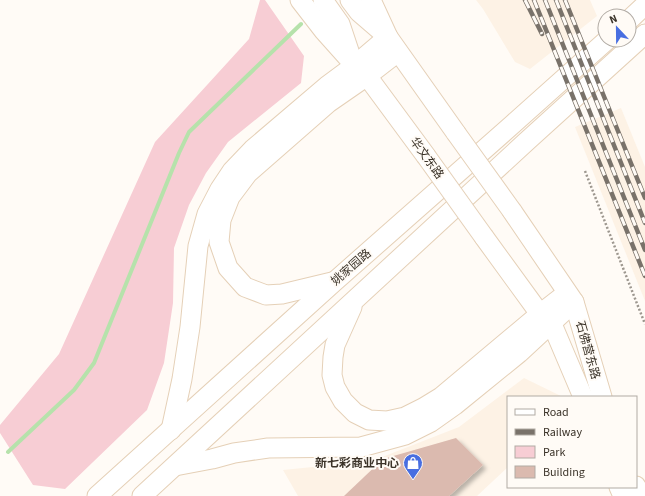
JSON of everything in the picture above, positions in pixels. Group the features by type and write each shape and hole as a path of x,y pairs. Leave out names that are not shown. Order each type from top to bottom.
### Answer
{"main road":[{"path":"300,0 324,31 361,71"},
{"name":"华文东路","path":"323,0 340,24 361,71 426,156 484,237 546,319"},
{"path":"350,0 359,12 393,45"},
{"path":"355,300 335,344 332,357 332,375 335,387 343,401 355,413 369,420 387,421 404,417 441,397 546,319 570,297 512,211 393,45 371,0"},
{"path":"637,12 645,5"},
{"path":"142,496 645,34"},
{"path":"334,282 282,294 266,295 245,287 228,268 219,242 221,220 230,196 248,173 328,103 361,71 393,45"},
{"name":"姚家园路","path":"97,496 334,282 597,48"},
{"path":"171,430 182,379 190,327 198,246 207,214 220,189 232,171 253,149 327,86 361,71"},
{"name":"石佛营东路","path":"570,297 602,396"},
{"path":"175,466 234,453 268,448 361,447 405,435 431,422 455,405 519,354 546,319"},
{"name":"石佛营东路","path":"546,319 583,396"}],"path":[{"path":"585,171 645,324"}],"shaded area":[{"path":"476,0 590,0 597,16 530,69 515,62"},
{"path":"621,108 645,167 645,301 575,127"},
{"name":"新七彩商业中心","path":"524,378 561,396 507,396 507,468 477,496 298,496 283,470 372,461 459,427"}],"green space":[{"path":"260,0 265,0 304,56 301,83 228,142 206,173 189,205 174,248 173,303 164,363 147,410 65,489 33,485 0,433 0,425 59,354 155,142 249,39"}],"building":[{"name":"新七彩商业中心","path":"456,438 483,465 449,496 344,496 383,459"}],"waterway":[{"path":"8,452 74,390 94,363 179,153 189,132 301,24"}],"railway":[{"path":"525,0 542,34"},
{"path":"534,0 645,276"},
{"path":"545,0 645,250"},
{"path":"556,0 645,223"},
{"path":"565,0 645,198"}],"place":[{"name":"新七彩商业中心","path":"413,480"}]}
